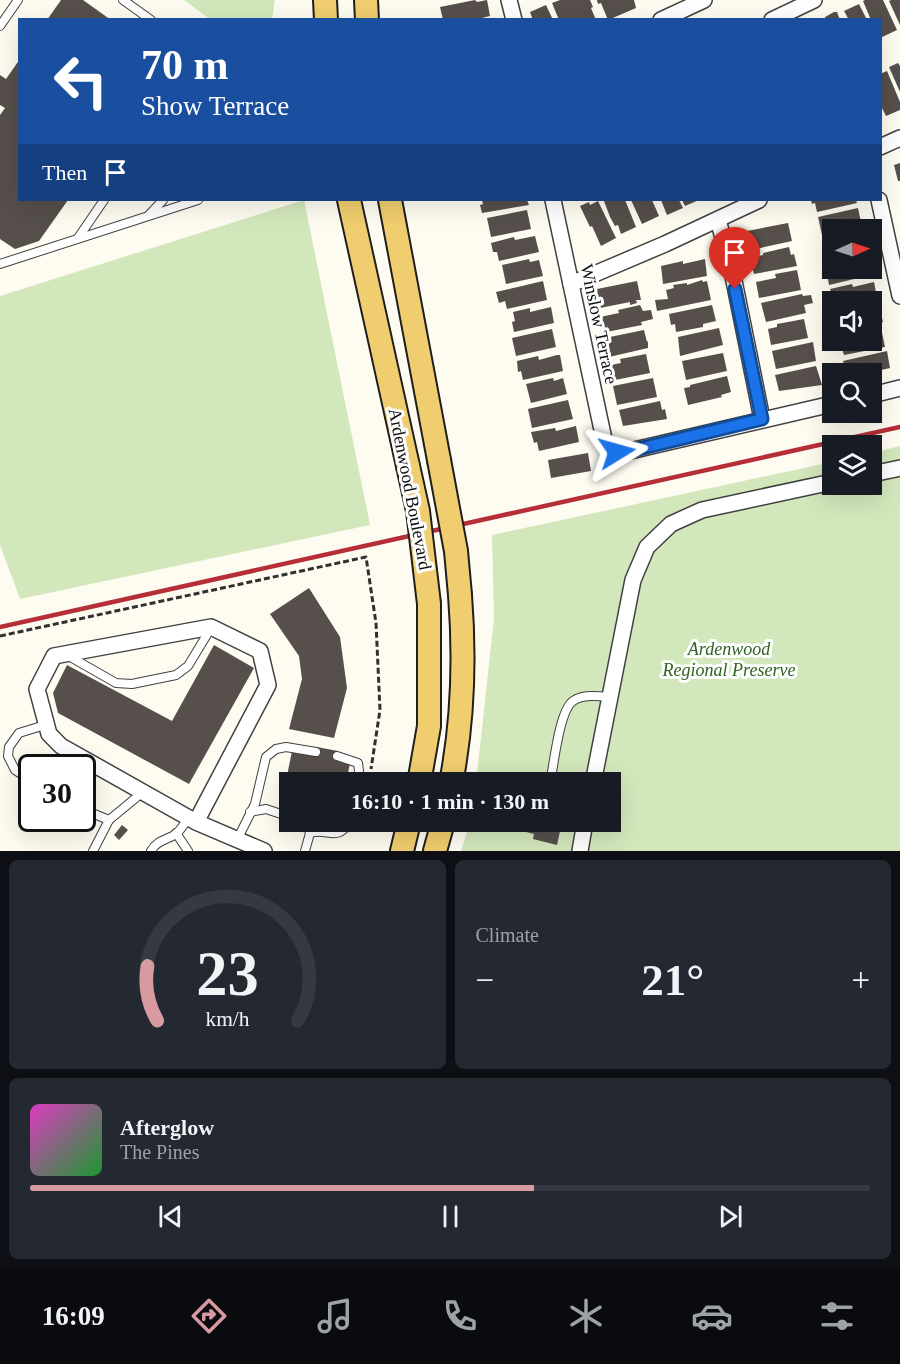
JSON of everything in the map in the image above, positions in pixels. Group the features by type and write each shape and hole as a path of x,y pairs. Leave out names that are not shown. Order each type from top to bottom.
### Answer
{"main road":[{"path":"325,0 326,18"},
{"path":"366,0 367,18"},
{"name":"Ardenwood Boulevard","path":"349,201 418,511 429,604 429,726 421,772"},
{"name":"Ardenwood Boulevard","path":"390,201 456,551 463,678 453,772"},
{"path":"402,851 407,832"},
{"path":"435,851 440,832"}],"street":[{"path":"509,0 514,18"},
{"path":"666,18 704,0"},
{"path":"775,18 814,0"},
{"path":"882,146 900,138"},
{"name":"Winslow Terrace","path":"553,201 606,444 617,452 630,451 762,419"},
{"path":"571,284 757,201"},
{"path":"879,201 900,296"},
{"path":"717,220 730,266 762,419 822,406"},
{"path":"882,392 900,388"},
{"path":"882,472 900,468"},
{"path":"595,772 633,580 647,547 671,524 702,510 822,484"},
{"path":"193,820 268,685 260,651 212,627 54,656 38,688 45,725 49,734 61,746 193,820 264,851"},
{"path":"580,851 583,832"}],"lane":[{"path":"0,26 18,0"},
{"path":"123,0 148,18"},
{"path":"78,238 104,201"},
{"path":"148,216 162,201"},
{"path":"0,264 195,201"},
{"path":"65,654 116,683 132,684 176,675 188,666 212,627"},
{"path":"552,772 565,709 574,700 591,696 610,697"},
{"path":"18,772 8,756 9,747 19,733 45,725"},
{"path":"237,840 255,804 266,757 276,749 286,747 316,752"},
{"path":"337,756 358,763 359,772"},
{"path":"93,851 109,820 143,792"},
{"path":"250,812 266,809 279,813"},
{"path":"96,815 109,820"},
{"path":"152,851 153,847 164,838 176,833 193,820"},
{"path":"305,851 310,834 315,832"},
{"path":"323,832 334,834 341,832"},
{"path":"176,833 188,851"}],"path":[{"path":"0,636 366,558 376,623 380,710 370,772"}],"green space":[{"path":"184,0 275,0 272,18 209,18"},
{"path":"304,201 370,525 20,599 0,545 0,296"},
{"name":"Ardenwood Regional Preserve","path":"900,446 900,851 461,851 467,832 621,832 621,772 477,772 494,619 492,535 822,464 822,495 882,495 882,450"}],"building":[{"path":"61,0 83,0 108,18 48,18"},
{"path":"487,0 490,16 443,18 440,7"},
{"path":"560,0 590,0 595,18 558,18 552,3"},
{"path":"597,0 634,0 636,8 607,18 601,3 598,4"},
{"path":"883,0 897,30 882,37 882,18 870,18 863,1"},
{"path":"900,0 900,25 889,1"},
{"path":"859,4 866,18 848,18 844,11"},
{"path":"546,5 552,18 532,18 530,12"},
{"path":"837,12 839,18 825,18"},
{"path":"18,62 18,201 67,201 39,241 15,249 0,239 0,115 5,108 0,105 0,75 6,79"},
{"path":"898,63 900,66 900,92 889,67"},
{"path":"887,71 900,102 900,110 886,116 882,108 882,73"},
{"path":"900,163 900,181 898,181 894,165"},
{"path":"482,201 527,201 529,205 482,213 480,205 483,204"},
{"path":"598,201 616,238 601,246 580,206"},
{"path":"604,201 625,201 636,227 621,234 618,225 615,226"},
{"path":"631,201 652,201 659,216 642,224"},
{"path":"661,201 680,201 683,208 667,215"},
{"path":"682,201 697,201 685,206"},
{"path":"811,201 856,201 857,203 817,212 815,203 812,204"},
{"path":"858,208 860,219 822,219 822,235 818,217"},
{"path":"527,210 531,229 491,237 487,218"},
{"path":"788,223 792,241 751,250 747,231"},
{"path":"535,236 539,252 499,261 497,252 493,252 491,243 514,237 515,240"},
{"path":"789,247 791,255 794,254 797,266 754,274 750,258"},
{"path":"529,259 530,262 539,260 543,276 506,284 502,265"},
{"path":"705,259 707,276 663,284 661,266"},
{"path":"797,270 801,290 759,298 756,282 776,278 775,274"},
{"path":"828,279 854,279 829,285"},
{"path":"702,280 707,281 711,300 657,311 655,300 668,299 666,290 674,288 673,285 687,283 687,285"},
{"path":"543,281 547,300 507,309 505,301 499,303 496,292"},
{"path":"637,281 641,300 636,300 637,303 630,305 630,302 600,308 597,289"},
{"path":"874,282 876,291 831,291 830,289 852,284 853,287"},
{"path":"802,294 803,296 811,295 813,303 804,305 806,313 766,322 761,303"},
{"path":"640,305 643,311 651,310 653,319 641,322 642,325 601,333 600,317"},
{"path":"712,305 716,321 703,324 703,327 676,332 675,324 671,325 669,314"},
{"path":"551,307 554,323 514,332 513,312 530,308 530,312"},
{"path":"804,319 808,338 771,345 768,329 777,327 777,324"},
{"path":"719,328 723,345 680,356 678,337"},
{"path":"552,329 556,347 516,356 512,338"},
{"path":"644,330 648,348 609,357 605,338"},
{"path":"813,342 816,361 776,369 772,351"},
{"path":"843,351 864,351 844,355"},
{"path":"887,351 890,368 882,370 882,363 843,363 843,361"},
{"path":"723,353 727,371 686,380 682,361"},
{"path":"646,354 650,373 615,380 611,365 621,363 620,359"},
{"path":"560,355 563,371 523,380 521,371 518,372 517,361 538,356 539,360"},
{"path":"816,366 822,385 779,391 775,375"},
{"path":"727,376 731,392 721,395 722,397 688,405 684,388"},
{"path":"553,378 554,381 563,378 567,394 531,403 526,384"},
{"path":"653,378 657,397 617,405 613,386"},
{"path":"568,400 573,419 532,428 528,409"},
{"path":"660,401 667,419 623,426 619,410"},
{"path":"576,426 579,442 539,451 531,432 555,428 556,431"},
{"path":"588,453 591,471 551,478 548,460"},
{"path":"309,588 340,637 347,688 334,738 289,729 302,679 299,656 270,614"},
{"path":"214,645 254,668 189,784 58,713 53,693 67,665 172,721"},
{"path":"317,747 338,751 336,760 350,763 348,772 288,772 292,751 315,756"},
{"path":"122,825 128,830 119,840 114,835"},
{"path":"526,832 560,832 557,845 533,839 534,834"}],"railway":[{"path":"0,627 900,427"}],"route":[{"path":"617,452 630,451 762,419 735,289"}]}
